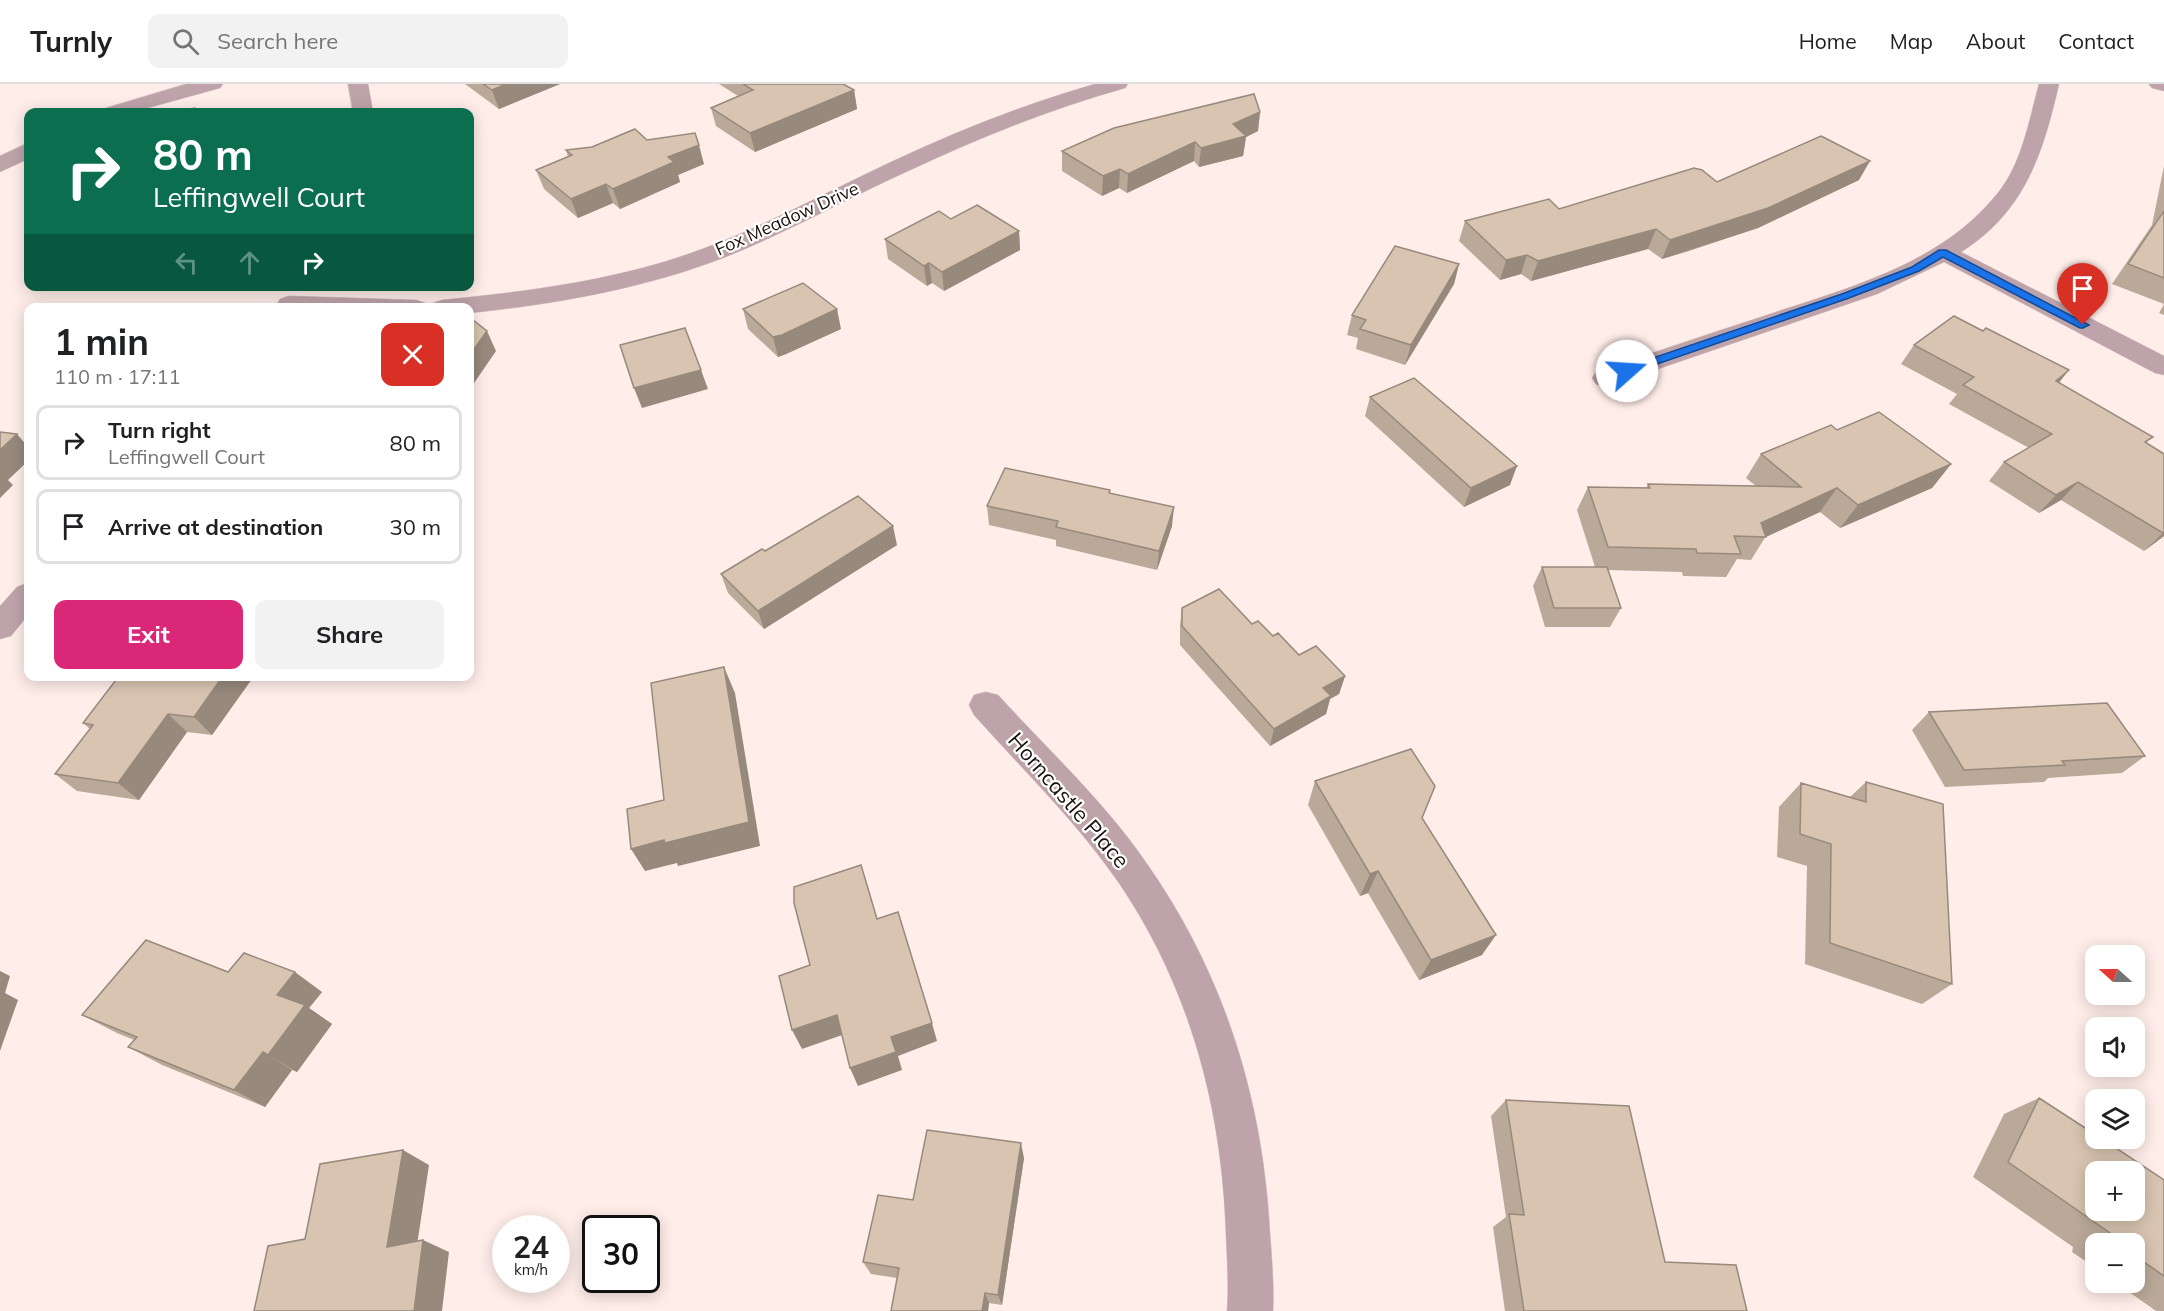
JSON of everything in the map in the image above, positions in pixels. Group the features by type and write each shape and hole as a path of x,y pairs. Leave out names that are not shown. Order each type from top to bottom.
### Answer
{"street":[{"path":"126,108 213,84"},
{"path":"358,84 362,108"},
{"name":"Fox Meadow Drive","path":"474,305 521,300 602,286 680,264 766,230 984,129 1072,97 1118,84"},
{"path":"1605,378 1846,296 1916,269 1968,237 2006,199 2019,178 2029,155 2049,84"},
{"path":"2159,84 2164,85"},
{"path":"0,165 24,152"},
{"path":"1942,252 2164,367"},
{"path":"292,299 347,303"},
{"path":"0,627 24,600"},
{"name":"Horncastle Place","path":"986,705 1105,837 1140,885 1187,968 1207,1012 1228,1083 1244,1166 1250,1311"}],"building":[{"path":"483,84 506,84 492,90"},
{"path":"743,84 843,84 854,90 750,133 711,108 753,90"},
{"path":"1254,94 1260,112 1233,124 1246,136 1201,148 1195,142 1128,174 1120,169 1103,176 1062,151 1114,128"},
{"path":"635,129 647,140 695,133 699,145 668,157 674,162 613,189 606,184 571,199 536,170 572,155 566,150 592,147"},
{"path":"1821,136 1870,161 1768,208 1670,240 1656,229 1538,261 1527,255 1506,260 1465,221 1549,199 1559,209 1694,168 1702,170 1717,182"},
{"path":"977,205 1019,231 942,272 929,263 924,266 885,239 939,211 951,219"},
{"path":"2164,211 2164,278 2128,264"},
{"path":"1395,246 1459,264 1411,345 1360,329 1366,320 1352,315"},
{"path":"803,283 837,309 773,337 743,309"},
{"path":"1954,316 1983,331 1986,328 2069,370 2056,381 2153,437 2145,442 2164,454 2163,533 2078,482 2056,495 2004,462 2052,434 1963,385 1974,377 1914,345"},
{"path":"474,321 487,331 474,349"},
{"path":"685,328 701,370 634,388 620,345"},
{"path":"1414,378 1517,466 1471,488 1370,397"},
{"path":"1879,412 1951,464 1858,505 1837,488 1761,523 1766,537 1734,536 1741,554 1697,553 1696,549 1608,547 1588,487 1650,488 1648,484 1801,487 1761,454 1831,425 1837,430"},
{"path":"0,432 17,434 0,450"},
{"path":"1005,468 1110,490 1109,493 1174,507 1159,551 1056,527 1058,521 987,506"},
{"path":"858,496 893,526 758,611 721,574 762,549 765,551"},
{"path":"1542,567 1607,567 1621,608 1554,608"},
{"path":"1219,589 1252,624 1258,621 1273,636 1278,633 1299,655 1316,646 1345,676 1323,688 1331,696 1274,729 1182,626 1182,608"},
{"path":"724,667 749,822 631,849 627,809 664,800 651,683"},
{"path":"115,681 219,681 194,717 168,714 118,783 55,774 93,725 83,723"},
{"path":"2107,703 2145,756 2062,761 2065,765 1964,770 1929,712"},
{"path":"1411,749 1435,786 1422,818 1496,935 1431,960 1378,871 1370,874 1315,781"},
{"path":"1866,782 1943,804 1952,984 1830,943 1831,844 1800,834 1801,783 1866,802"},
{"path":"861,865 877,919 898,912 932,1023 891,1037 896,1052 850,1068 837,1015 792,1030 779,976 810,965 794,903 794,887"},
{"path":"146,940 228,972 244,953 295,972 277,995 305,1005 268,1055 263,1052 234,1090 128,1047 137,1037 82,1015"},
{"path":"2039,1098 2085,1128 2085,1149 2118,1149 2136,1161 2085,1161 2085,1216 2008,1162"},
{"path":"1506,1100 1629,1106 1665,1262 1736,1265 1747,1311 1524,1311 1509,1214 1524,1215"},
{"path":"927,1130 1021,1143 998,1295 985,1293 982,1311 891,1311 899,1268 863,1262 878,1195 913,1200"},
{"path":"403,1150 387,1247 423,1240 414,1311 254,1311 268,1246 305,1239 320,1164"},
{"path":"2145,1167 2164,1180 2164,1276 2145,1263 2145,1233 2110,1233 2093,1221 2145,1221"}],"route":[{"path":"1627,371 1846,296 1916,269 1942,252 2083,325"}]}
